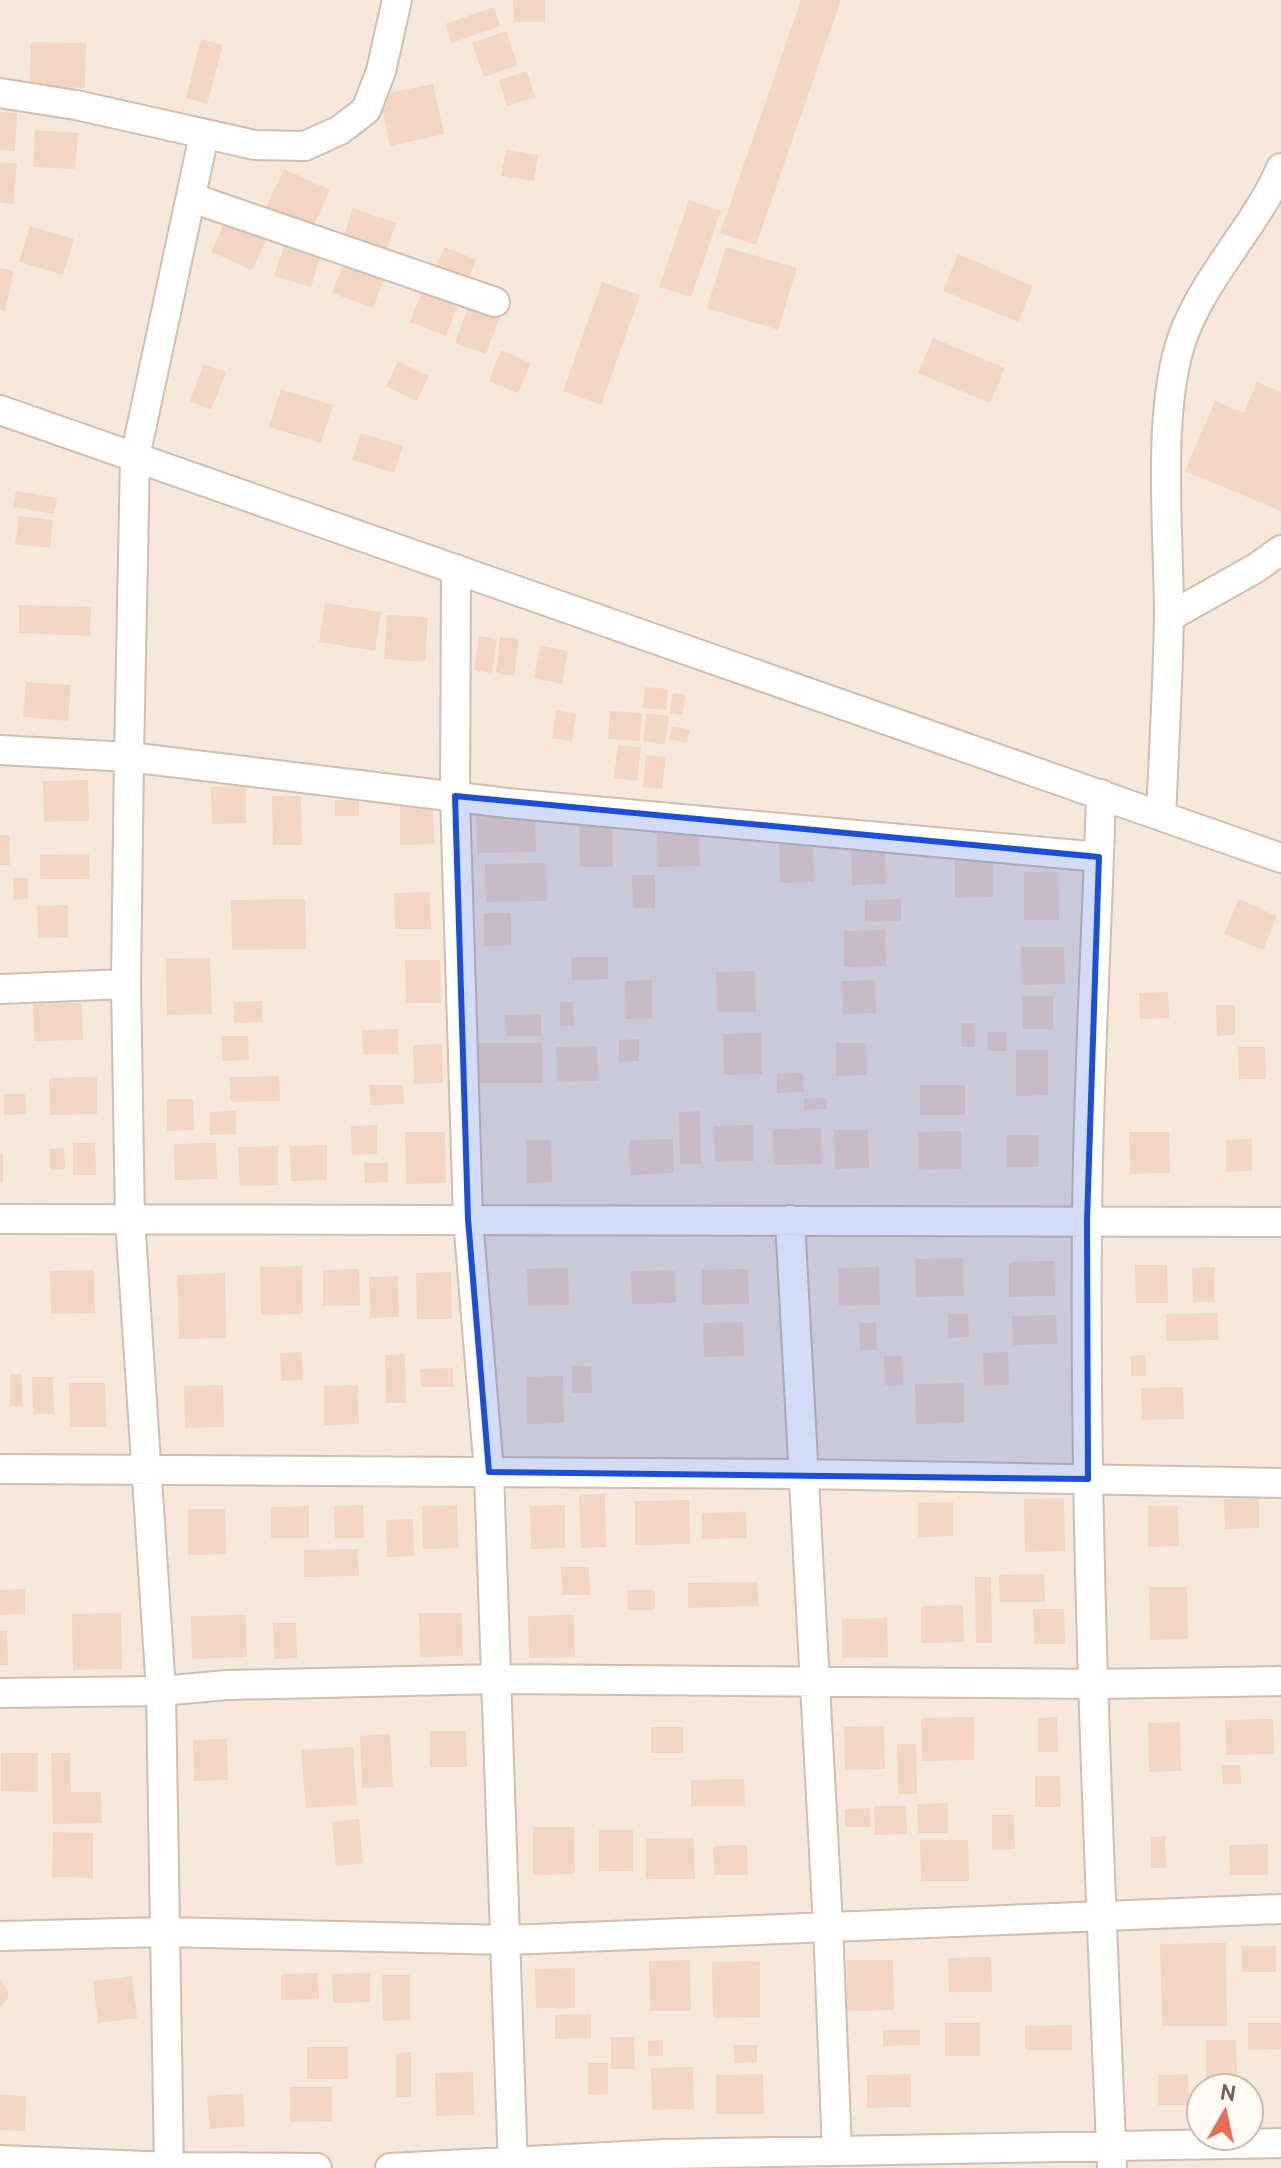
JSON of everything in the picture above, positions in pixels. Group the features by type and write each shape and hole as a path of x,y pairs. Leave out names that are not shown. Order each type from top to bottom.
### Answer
{"street":[{"path":"0,93 76,105 255,145 305,146 340,130 366,110 381,71 397,0"},
{"path":"169,2168 161,1691 130,1219 126,984 129,757 135,457 204,135"},
{"path":"1161,816 1169,617 1168,455 1171,390 1182,339 1199,298 1271,192 1281,168"},
{"path":"192,198 495,302"},
{"path":"0,410 1281,858"},
{"path":"1169,617 1256,568 1281,550"},
{"path":"456,569 455,796 468,1219 489,1472 514,2165"},
{"path":"0,750 129,757 455,796 1099,857"},
{"path":"1101,794 1087,1221 1088,1479 1101,1916 1112,2158"},
{"path":"0,989 126,984"},
{"path":"0,1219 1281,1222"},
{"path":"790,1220 837,2151"},
{"path":"0,1469 802,1474 1281,1483"},
{"path":"0,1693 161,1691 227,1685 498,1679 1094,1684 1281,1681"},
{"path":"0,1936 165,1932 507,1940 1281,1909"},
{"path":"390,2168 514,2165 665,2154 837,2151 1112,2158 1281,2143"},
{"path":"0,2160 169,2168 317,2168"}],"highlighted area":[{"path":"455,796 1099,857 1087,1221 1088,1479 489,1472 468,1219"}],"shaded area":[{"path":"0,0 1281,0 1281,2168 0,2168"}],"building":[{"path":"513,0 545,0 545,22 514,22"},
{"path":"801,0 841,0 756,245 720,233"},
{"path":"494,7 500,26 452,43 445,24"},
{"path":"506,31 518,65 484,77 472,43"},
{"path":"201,39 223,45 207,104 186,98"},
{"path":"31,42 86,43 85,88 30,86"},
{"path":"527,71 535,97 507,106 499,80"},
{"path":"433,84 444,134 390,146 379,95"},
{"path":"0,112 17,113 15,151 0,150"},
{"path":"35,130 78,133 75,169 33,167"},
{"path":"506,150 538,155 534,181 501,176"},
{"path":"0,162 17,164 13,204 0,202"},
{"path":"284,169 330,190 312,229 266,207"},
{"path":"689,200 721,211 691,297 659,287"},
{"path":"353,208 396,223 385,254 342,240"},
{"path":"226,218 268,236 252,270 211,252"},
{"path":"30,226 74,239 63,275 19,262"},
{"path":"284,246 320,257 311,287 274,276"},
{"path":"444,247 476,259 468,282 435,269"},
{"path":"726,247 797,268 778,330 707,308"},
{"path":"958,254 1033,286 1018,322 943,291"},
{"path":"343,265 384,280 373,308 332,293"},
{"path":"0,268 14,271 5,311 0,310"},
{"path":"602,282 640,295 601,405 563,391"},
{"path":"423,289 459,303 446,336 410,322"},
{"path":"469,305 500,317 486,354 455,343"},
{"path":"933,338 1005,368 990,403 918,373"},
{"path":"501,350 531,363 518,393 489,381"},
{"path":"398,361 429,376 417,401 386,386"},
{"path":"204,364 226,372 211,410 190,401"},
{"path":"1257,382 1281,392 1281,511 1185,471 1215,401 1244,413"},
{"path":"281,389 333,405 321,443 269,427"},
{"path":"361,433 403,446 394,473 352,460"},
{"path":"16,491 57,498 54,514 13,507"},
{"path":"19,516 53,520 50,548 15,544"},
{"path":"325,603 381,612 375,651 319,642"},
{"path":"19,605 91,607 90,636 19,633"},
{"path":"387,615 428,617 425,662 384,659"},
{"path":"479,636 497,639 492,673 474,670"},
{"path":"500,637 519,639 514,676 496,673"},
{"path":"540,645 568,651 562,684 534,678"},
{"path":"26,682 71,685 68,721 23,717"},
{"path":"645,687 668,689 666,710 643,708"},
{"path":"673,693 686,695 682,715 670,713"},
{"path":"556,710 576,714 572,741 552,738"},
{"path":"610,711 642,713 640,741 608,739"},
{"path":"647,713 669,716 665,745 643,741"},
{"path":"672,726 690,730 687,743 669,739"},
{"path":"618,745 641,747 637,781 614,778"},
{"path":"646,755 666,757 662,789 643,787"},
{"path":"88,780 89,821 44,822 43,781"},
{"path":"246,786 246,823 212,824 211,787"},
{"path":"272,796 301,796 302,845 273,845"},
{"path":"335,800 359,800 359,816 335,816"},
{"path":"400,805 433,805 434,844 400,845"},
{"path":"476,813 535,813 536,852 477,853"},
{"path":"579,822 612,822 613,867 580,867"},
{"path":"699,825 700,866 658,867 657,826"},
{"path":"0,835 9,835 10,865 0,865"},
{"path":"813,839 814,882 780,883 779,840"},
{"path":"851,848 885,848 886,884 852,885"},
{"path":"89,854 90,879 40,879 40,855"},
{"path":"993,855 993,897 955,898 955,856"},
{"path":"546,863 547,901 486,902 485,864"},
{"path":"1024,872 1058,872 1059,920 1024,920"},
{"path":"632,875 655,875 655,908 633,908"},
{"path":"13,878 28,878 28,899 14,900"},
{"path":"430,892 431,929 395,929 394,893"},
{"path":"305,899 306,949 232,950 231,900"},
{"path":"901,899 901,921 865,922 865,900"},
{"path":"1239,899 1277,916 1263,950 1224,934"},
{"path":"68,905 68,937 38,938 37,906"},
{"path":"484,913 511,913 511,946 484,946"},
{"path":"885,930 886,966 844,967 844,931"},
{"path":"1021,947 1064,947 1065,984 1022,985"},
{"path":"571,957 608,957 608,979 572,980"},
{"path":"210,958 212,1014 167,1015 166,959"},
{"path":"405,960 440,960 441,1003 406,1003"},
{"path":"755,971 756,1012 717,1012 716,972"},
{"path":"652,980 652,1018 626,1019 625,981"},
{"path":"875,980 876,1013 843,1014 842,981"},
{"path":"1168,992 1169,1018 1140,1019 1139,993"},
{"path":"1022,996 1053,996 1053,1029 1023,1029"},
{"path":"262,1001 263,1022 234,1023 234,1002"},
{"path":"560,1002 573,1002 574,1026 560,1026"},
{"path":"82,1003 83,1040 34,1041 33,1004"},
{"path":"1216,1005 1235,1005 1235,1035 1217,1036"},
{"path":"541,1014 541,1036 506,1036 505,1015"},
{"path":"962,1023 974,1023 975,1047 962,1047"},
{"path":"398,1029 398,1054 363,1054 362,1030"},
{"path":"987,1032 1006,1032 1006,1051 988,1051"},
{"path":"761,1033 762,1074 724,1075 723,1034"},
{"path":"222,1036 248,1036 249,1060 222,1061"},
{"path":"639,1039 639,1061 619,1062 619,1040"},
{"path":"478,1043 542,1043 542,1083 479,1083"},
{"path":"836,1043 866,1043 867,1075 836,1076"},
{"path":"442,1044 443,1083 414,1084 413,1045"},
{"path":"597,1046 598,1081 557,1082 556,1047"},
{"path":"1238,1047 1265,1047 1266,1079 1239,1079"},
{"path":"1016,1050 1048,1050 1048,1095 1016,1096"},
{"path":"803,1073 804,1092 777,1093 777,1074"},
{"path":"279,1076 280,1101 231,1102 230,1077"},
{"path":"97,1077 97,1114 50,1115 49,1078"},
{"path":"369,1085 403,1085 404,1104 370,1105"},
{"path":"920,1085 965,1085 965,1115 920,1115"},
{"path":"4,1094 25,1094 26,1114 4,1115"},
{"path":"826,1098 827,1109 804,1110 804,1099"},
{"path":"167,1099 193,1099 194,1130 167,1131"},
{"path":"236,1111 236,1134 210,1135 210,1112"},
{"path":"700,1111 701,1164 680,1164 679,1112"},
{"path":"377,1125 377,1154 352,1155 351,1126"},
{"path":"753,1125 754,1161 715,1162 714,1126"},
{"path":"821,1128 822,1164 774,1165 773,1129"},
{"path":"834,1130 868,1130 869,1168 835,1169"},
{"path":"961,1131 962,1169 919,1170 918,1132"},
{"path":"405,1132 445,1132 446,1183 406,1184"},
{"path":"1129,1132 1169,1132 1170,1173 1130,1174"},
{"path":"1006,1135 1038,1135 1038,1167 1007,1167"},
{"path":"673,1139 674,1173 630,1175 629,1140"},
{"path":"1252,1139 1252,1171 1226,1172 1226,1140"},
{"path":"526,1140 551,1140 552,1182 527,1183"},
{"path":"73,1143 95,1143 96,1175 73,1175"},
{"path":"216,1143 217,1179 175,1180 174,1144"},
{"path":"327,1145 327,1180 291,1181 290,1146"},
{"path":"278,1146 278,1185 240,1186 238,1147"},
{"path":"64,1148 65,1169 50,1170 49,1149"},
{"path":"0,1154 3,1154 3,1182 0,1182"},
{"path":"364,1163 388,1163 388,1182 365,1183"},
{"path":"963,1258 964,1296 916,1297 915,1259"},
{"path":"1054,1261 1055,1296 1009,1297 1009,1262"},
{"path":"1135,1265 1167,1265 1168,1303 1136,1303"},
{"path":"302,1266 303,1314 261,1315 260,1267"},
{"path":"879,1267 880,1305 839,1306 838,1268"},
{"path":"1214,1267 1215,1302 1193,1302 1192,1268"},
{"path":"568,1268 569,1305 528,1306 527,1269"},
{"path":"359,1269 360,1305 323,1306 323,1270"},
{"path":"748,1269 749,1304 702,1305 702,1270"},
{"path":"94,1270 95,1313 51,1314 50,1271"},
{"path":"675,1270 676,1303 632,1304 631,1271"},
{"path":"451,1272 452,1319 417,1319 416,1273"},
{"path":"225,1273 226,1338 179,1339 177,1275"},
{"path":"398,1276 399,1317 370,1318 369,1277"},
{"path":"1218,1313 1218,1340 1166,1341 1166,1314"},
{"path":"948,1314 968,1314 969,1337 948,1338"},
{"path":"1056,1315 1057,1344 1013,1345 1012,1316"},
{"path":"743,1322 744,1356 704,1357 703,1323"},
{"path":"859,1323 876,1323 877,1350 860,1350"},
{"path":"302,1352 303,1380 281,1381 280,1353"},
{"path":"1008,1352 1009,1385 984,1386 983,1353"},
{"path":"405,1354 406,1403 386,1403 385,1355"},
{"path":"1146,1355 1146,1376 1131,1376 1131,1356"},
{"path":"884,1356 902,1356 903,1386 885,1386"},
{"path":"572,1366 591,1366 592,1393 572,1393"},
{"path":"453,1368 453,1387 421,1387 420,1369"},
{"path":"10,1374 22,1374 23,1406 10,1406"},
{"path":"563,1376 564,1423 527,1424 526,1377"},
{"path":"32,1377 53,1377 54,1414 33,1414"},
{"path":"69,1383 105,1383 106,1427 70,1427"},
{"path":"964,1383 964,1423 916,1424 915,1384"},
{"path":"223,1385 224,1427 185,1428 184,1386"},
{"path":"358,1385 359,1424 324,1425 324,1386"},
{"path":"1183,1387 1184,1419 1142,1420 1141,1388"},
{"path":"605,1494 606,1547 581,1548 579,1495"},
{"path":"1064,1498 1065,1551 1025,1552 1024,1499"},
{"path":"1259,1498 1259,1528 1225,1529 1224,1499"},
{"path":"689,1500 690,1544 635,1545 635,1501"},
{"path":"953,1502 953,1536 918,1537 918,1503"},
{"path":"363,1505 364,1538 335,1538 334,1506"},
{"path":"457,1505 458,1548 423,1549 422,1506"},
{"path":"565,1505 565,1548 531,1549 530,1506"},
{"path":"309,1506 309,1538 271,1538 271,1507"},
{"path":"1148,1506 1178,1506 1179,1546 1148,1547"},
{"path":"188,1509 225,1509 226,1554 188,1555"},
{"path":"746,1512 747,1538 702,1539 702,1513"},
{"path":"413,1519 414,1556 387,1557 386,1520"},
{"path":"358,1549 359,1576 304,1577 304,1550"},
{"path":"561,1567 589,1567 590,1595 562,1595"},
{"path":"1044,1574 1045,1602 1000,1602 999,1575"},
{"path":"975,1577 991,1577 992,1643 976,1643"},
{"path":"758,1582 759,1606 688,1608 688,1583"},
{"path":"1149,1587 1187,1587 1188,1639 1150,1640"},
{"path":"25,1589 25,1614 0,1615 0,1590"},
{"path":"627,1590 655,1590 655,1610 628,1610"},
{"path":"963,1605 964,1642 921,1643 921,1606"},
{"path":"1033,1609 1064,1609 1065,1644 1034,1644"},
{"path":"121,1613 122,1669 73,1670 72,1614"},
{"path":"419,1613 462,1613 463,1656 420,1657"},
{"path":"246,1615 247,1657 192,1659 191,1616"},
{"path":"574,1615 575,1657 529,1658 528,1616"},
{"path":"887,1618 888,1657 842,1658 842,1619"},
{"path":"273,1623 296,1623 297,1658 274,1659"},
{"path":"0,1631 7,1631 8,1665 0,1665"},
{"path":"974,1717 974,1760 922,1761 921,1718"},
{"path":"1057,1717 1058,1752 1038,1752 1038,1718"},
{"path":"1273,1719 1274,1754 1226,1755 1225,1720"},
{"path":"1180,1722 1181,1771 1149,1772 1148,1723"},
{"path":"884,1726 885,1769 845,1770 844,1727"},
{"path":"651,1727 683,1727 683,1753 651,1753"},
{"path":"430,1731 466,1731 467,1767 430,1767"},
{"path":"390,1734 393,1787 362,1788 360,1736"},
{"path":"227,1739 228,1780 194,1781 193,1740"},
{"path":"897,1744 916,1744 917,1794 898,1794"},
{"path":"353,1747 357,1805 306,1808 301,1750"},
{"path":"1,1753 38,1753 38,1792 1,1791"},
{"path":"51,1753 70,1753 71,1792 101,1792 102,1823 53,1824"},
{"path":"1222,1765 1240,1765 1241,1784 1223,1784"},
{"path":"1035,1776 1060,1776 1061,1807 1035,1807"},
{"path":"744,1779 745,1806 691,1806 691,1780"},
{"path":"948,1803 948,1833 918,1833 917,1804"},
{"path":"874,1806 906,1806 907,1834 875,1835"},
{"path":"870,1808 871,1827 845,1827 845,1809"},
{"path":"992,1815 1014,1815 1015,1849 992,1850"},
{"path":"359,1819 363,1863 336,1866 332,1822"},
{"path":"533,1827 574,1827 575,1874 533,1875"},
{"path":"599,1830 633,1830 633,1871 599,1871"},
{"path":"53,1832 93,1833 93,1878 52,1877"},
{"path":"1165,1836 1166,1868 1151,1868 1151,1837"},
{"path":"694,1838 695,1879 646,1879 646,1839"},
{"path":"920,1840 968,1840 969,1881 921,1881"},
{"path":"1268,1844 1268,1875 1230,1875 1229,1845"},
{"path":"747,1845 748,1875 714,1875 713,1846"},
{"path":"1226,1943 1227,2026 1162,2026 1160,1944"},
{"path":"1241,1946 1276,1946 1276,1972 1242,1972"},
{"path":"991,1957 992,1992 949,1992 948,1958"},
{"path":"690,1960 691,2011 650,2011 649,1961"},
{"path":"847,1960 893,1960 894,2010 847,2011"},
{"path":"760,1961 760,2017 713,2018 712,1962"},
{"path":"575,1968 575,2008 536,2008 535,1969"},
{"path":"318,1973 319,1999 281,2000 281,1974"},
{"path":"370,1973 370,2002 333,2003 332,1974"},
{"path":"382,1975 410,1975 410,2020 383,2021"},
{"path":"132,1976 137,2018 98,2023 93,1981"},
{"path":"0,1979 8,1991 8,1998 0,2008"},
{"path":"591,2014 591,2038 555,2039 555,2015"},
{"path":"945,2023 980,2023 980,2056 945,2056"},
{"path":"1248,2023 1281,2023 1281,2049 1248,2050"},
{"path":"1072,2025 1072,2050 1025,2050 1025,2026"},
{"path":"883,2030 920,2030 920,2045 883,2046"},
{"path":"611,2037 634,2037 635,2069 611,2069"},
{"path":"663,2040 663,2056 648,2056 648,2041"},
{"path":"1206,2040 1236,2040 1237,2072 1206,2072"},
{"path":"734,2045 757,2045 757,2062 734,2063"},
{"path":"307,2047 348,2047 348,2079 307,2079"},
{"path":"411,2052 411,2097 396,2097 396,2053"},
{"path":"588,2063 608,2063 608,2094 588,2095"},
{"path":"693,2067 694,2109 652,2110 651,2068"},
{"path":"473,2072 474,2115 436,2116 435,2073"},
{"path":"763,2074 764,2114 716,2114 716,2075"},
{"path":"911,2074 911,2107 867,2108 867,2075"},
{"path":"1185,2074 1185,2105 1158,2105 1158,2075"},
{"path":"290,2087 332,2087 332,2121 290,2122"},
{"path":"243,2094 245,2126 210,2129 207,2096"},
{"path":"0,2095 26,2096 25,2131 0,2130"}]}
